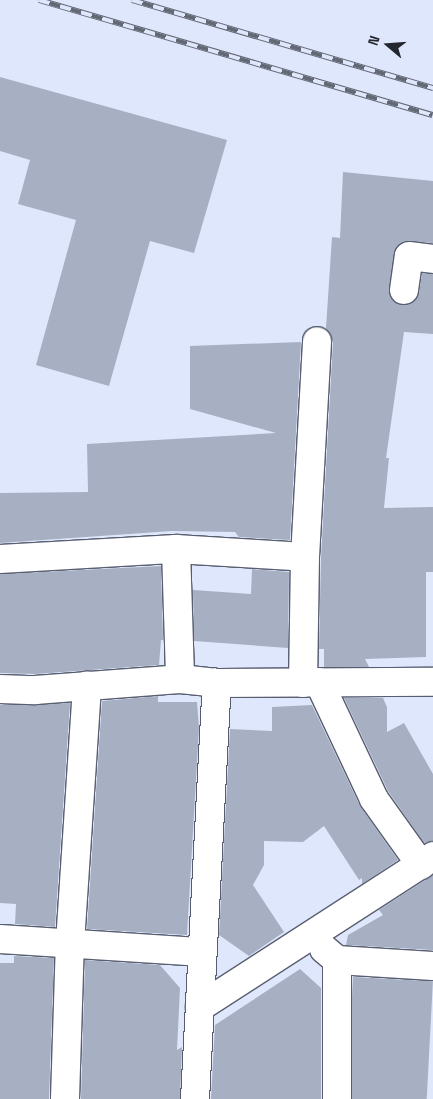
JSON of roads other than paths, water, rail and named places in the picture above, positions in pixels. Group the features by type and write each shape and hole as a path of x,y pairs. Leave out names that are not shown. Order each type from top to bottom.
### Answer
{"street":[{"path":"404,290 409,256 433,259"},
{"path":"200,1007 427,861 374,799 311,682 305,557 318,341"},
{"path":"0,559 176,549 305,557"},
{"path":"176,549 180,679"},
{"path":"0,689 87,686 180,679 217,683 433,682"},
{"path":"195,1099 217,683"},
{"path":"65,1099 70,943 87,686"},
{"path":"310,937 337,960 433,966"},
{"path":"0,939 203,952"},
{"path":"337,960 337,1099"}],"railway":[{"path":"39,0 433,115"},
{"path":"132,0 433,88"}]}
